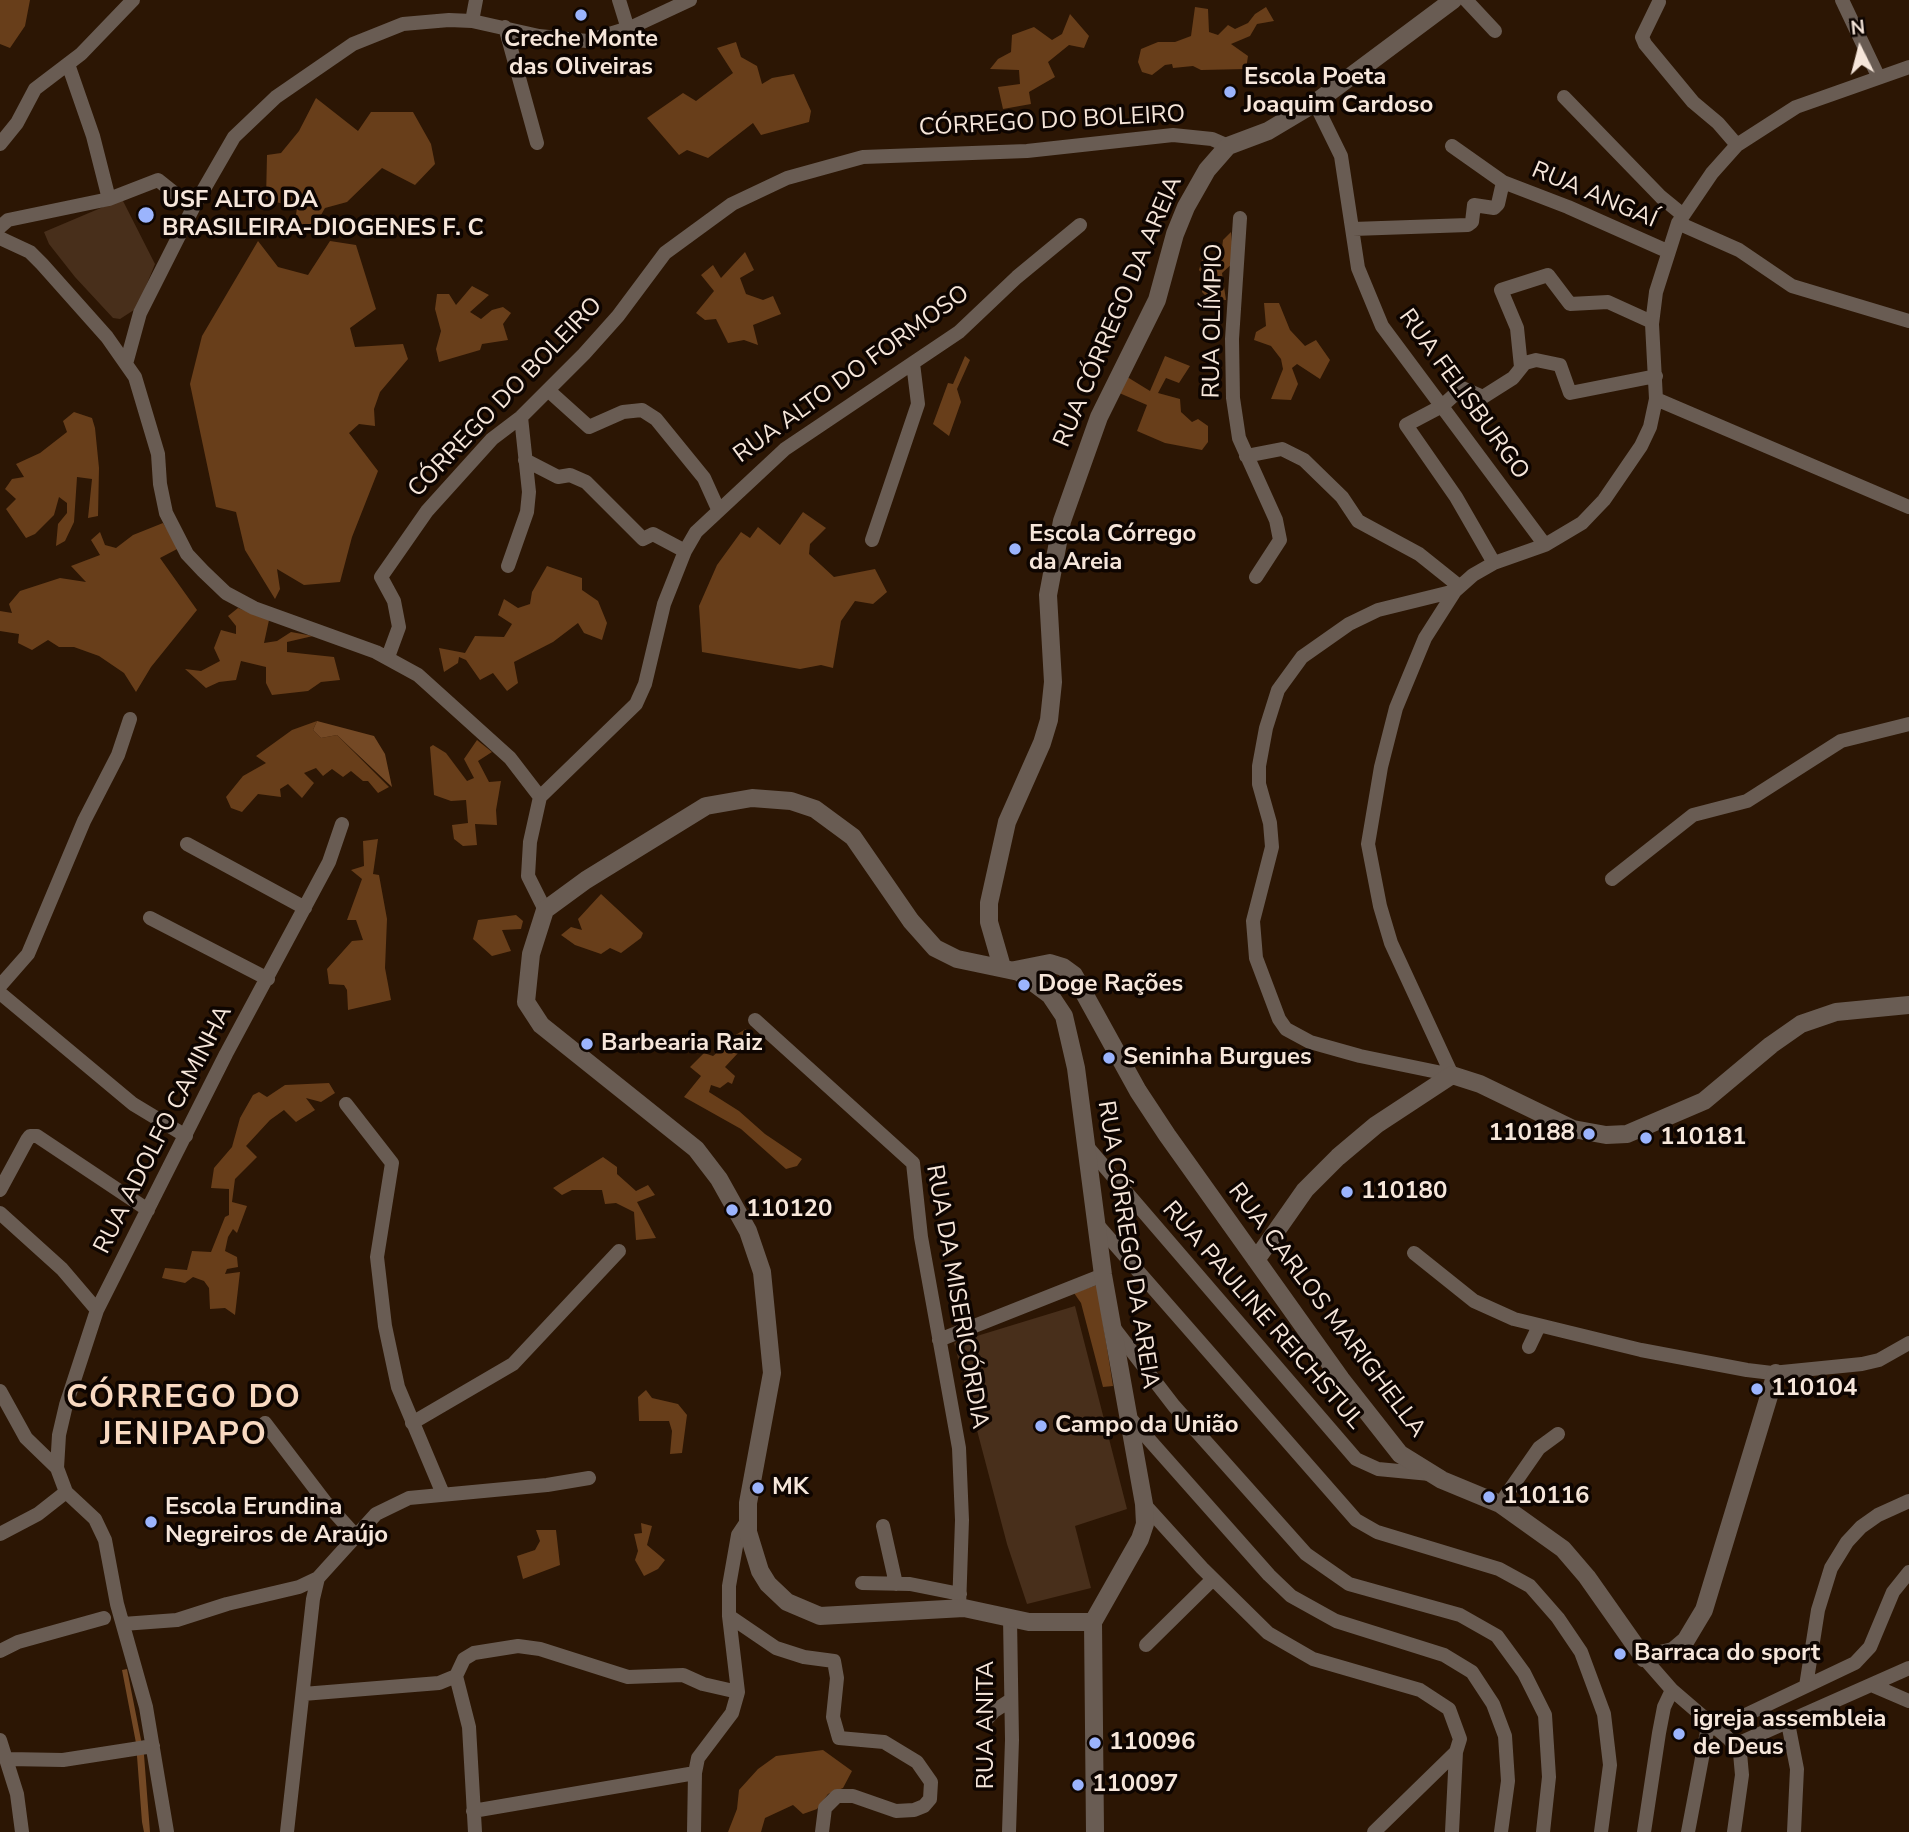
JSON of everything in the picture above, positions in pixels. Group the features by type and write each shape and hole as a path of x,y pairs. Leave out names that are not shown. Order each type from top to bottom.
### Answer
{"street":[{"path":"0,144 17,123 35,89 80,54 133,0"},
{"path":"472,21 476,0"},
{"path":"619,0 628,29"},
{"path":"126,364 140,313 193,208 234,137 252,118 353,44 403,24 472,21 572,42 587,41 628,29 690,0"},
{"path":"1228,146 1268,131 1315,103 1453,0"},
{"path":"1466,0 1495,31"},
{"path":"1842,0 1878,76"},
{"path":"1659,2 1642,37 1645,44 1693,102 1737,145"},
{"path":"505,27 537,144"},
{"path":"68,64 93,136 109,199"},
{"path":"1909,67 1796,107 1737,145 1696,192 1680,219 1667,251 1656,292 1652,322 1656,399 1650,427 1641,446 1604,500 1582,523 1545,545 1494,563 1457,589 1378,610 1349,624 1302,657 1278,690 1266,728 1259,766 1259,784 1270,823 1272,847 1253,921 1256,958 1279,1019 1286,1029 1310,1042 1480,1084 1573,1129 1606,1135 1627,1134 1704,1101 1771,1045 1801,1024 1836,1012 1909,1005"},
{"path":"1564,97 1680,219 1739,250 1792,286 1909,321"},
{"name":"RUA FELISBURGO","path":"1315,103 1341,156 1358,268 1382,326 1545,545"},
{"name":"CÓRREGO DO BOLEIRO","path":"388,657 399,627 394,601 381,576 442,493 492,439 522,417 549,391 618,316 645,276 679,241 732,204 787,178 831,163 896,154 1027,150 1173,135 1212,139 1228,146"},
{"name":"RUA CÓRREGO DA AREIA","path":"1093,1622 1140,1539 1145,1524 1144,1504 1103,1275 1076,1068 1064,1016 1050,995 1009,968 989,922 989,903 1007,822 1042,743 1049,720 1053,682 1048,595 1062,521 1099,417 1157,300 1175,234 1186,207 1208,170 1228,146"},
{"name":"RUA ANGAÍ","path":"1452,146 1503,182 1568,207 1667,251"},
{"path":"0,227 8,220 36,212 109,199 158,180 193,208"},
{"name":"RUA ANGAÍ","path":"1353,229 1468,225 1472,222 1474,205 1494,208 1498,204 1503,182"},
{"name":"RUA OLÍMPIO","path":"1240,218 1231,339 1239,438 1276,520 1280,540 1256,577"},
{"name":"RUA ALTO DO FORMOSO","path":"540,797 636,704 645,684 664,604 685,551 696,532 718,509 805,434 959,332 1017,276 1080,225"},
{"path":"0,238 14,243 36,258 107,337 135,377 153,435 166,513 187,554 226,593 254,608 388,657 418,675 493,741 540,797 530,842 528,876 545,910"},
{"path":"1521,367 1517,328 1501,290 1548,275 1570,304 1608,302 1652,322"},
{"path":"1494,563 1456,497 1406,425 1441,405 1462,388 1483,397 1513,378 1521,367 1536,360 1560,365 1570,393 1656,376"},
{"path":"872,540 918,404 913,363"},
{"path":"549,391 589,427 623,412 642,410 656,419 704,478 718,509"},
{"path":"1656,399 1909,507"},
{"path":"508,566 527,512 529,492 522,417"},
{"path":"1246,456 1282,450 1304,460 1342,497 1358,521 1419,554 1457,589"},
{"path":"526,460 558,477 570,475 586,482 643,539 653,534 685,551"},
{"path":"1452,1075 1391,943 1380,906 1368,844 1381,767 1396,708 1425,638 1457,589"},
{"path":"0,986 28,954 88,811 118,755 130,719"},
{"path":"1612,879 1693,815 1747,801 1841,741 1909,724"},
{"path":"959,1601 834,1617 798,1608 779,1596 760,1571 750,1545 748,1520 772,1373 765,1290 756,1251 734,1204 696,1149 541,1025 530,1012 526,1002 527,975 545,910 577,886 706,806 736,799 774,799 815,809 844,828 862,849 911,921 943,954 1009,968"},
{"name":"RUA ADOLFO CAMINHA","path":"57,1468 59,1435 66,1405 97,1310 226,1054 328,862 342,824"},
{"path":"187,844 304,908"},
{"path":"150,918 268,979"},
{"name":"RUA CARLOS MARIGHELLA","path":"1009,968 1050,963 1063,967 1074,975 1138,1091 1383,1434 1406,1459 1430,1475 1500,1504 1568,1554 1657,1673 1672,1690 1735,1745"},
{"path":"0,993 133,1104 186,1136"},
{"name":"RUA DA MISERICÓRDIA","path":"755,1020 913,1163 921,1237 959,1448 962,1520 959,1601"},
{"path":"1256,1259 1305,1190 1338,1157 1376,1125 1452,1075"},
{"path":"346,1104 392,1163 377,1257 385,1326 395,1375 412,1423 443,1494"},
{"path":"0,1190 30,1136 41,1138 113,1190 148,1210"},
{"name":"RUA PAULINE REICHSTUL","path":"1084,1143 1356,1459 1378,1469 1430,1475"},
{"path":"0,1213 62,1269 97,1310"},
{"path":"1096,1223 1356,1520 1377,1532 1473,1558 1499,1569 1530,1586 1558,1618 1581,1651 1604,1714 1610,1765 1601,1832"},
{"path":"412,1423 513,1364 620,1251"},
{"path":"1414,1253 1474,1301 1492,1311 1539,1326 1641,1350 1776,1373 1872,1362 1909,1343"},
{"path":"939,1340 1103,1275"},
{"path":"1529,1347 1539,1326"},
{"path":"1114,1328 1174,1406 1306,1554 1349,1584 1460,1615 1497,1636 1524,1673 1545,1715 1549,1777 1543,1832"},
{"path":"1644,1658 1673,1651 1686,1640 1704,1611 1776,1373"},
{"path":"0,1391 26,1438 57,1468 66,1492 95,1519 105,1540 153,1746 167,1832"},
{"path":"1129,1417 1269,1576 1291,1596 1336,1621 1444,1655 1472,1672 1493,1704 1505,1736 1508,1782 1501,1832"},
{"path":"265,1423 326,1503 355,1535"},
{"path":"1500,1504 1539,1448 1558,1434"},
{"path":"287,1832 313,1599 318,1578 376,1514 410,1498 589,1478"},
{"path":"0,1534 38,1514 66,1492"},
{"path":"1806,1686 1818,1610 1831,1568 1847,1542 1861,1527 1878,1515 1909,1501"},
{"path":"1144,1504 1213,1579 1268,1633 1302,1654 1346,1670 1420,1689 1442,1702 1453,1715 1459,1732 1452,1832"},
{"path":"694,1832 695,1773 702,1751 732,1713 738,1692 729,1616 729,1586 736,1544 748,1520"},
{"path":"883,1526 896,1584"},
{"path":"1688,1832 1713,1725 1846,1668 1864,1655 1878,1631 1893,1592 1909,1572"},
{"path":"123,1624 177,1620 227,1604 277,1594 318,1578"},
{"path":"1146,1645 1213,1579"},
{"path":"862,1583 896,1584 1029,1622 1093,1622 1095,1832"},
{"path":"729,1616 776,1648 804,1657 834,1661 837,1678 833,1717 839,1738 884,1742 917,1762 931,1782 930,1799 924,1806 914,1810 895,1811 853,1796 837,1796 825,1808 822,1832"},
{"path":"0,1651 18,1642 104,1618"},
{"name":"RUA ANITA","path":"1009,1832 1010,1618"},
{"path":"303,1694 420,1685 456,1676 468,1656 480,1651 518,1646 540,1650 628,1677 683,1675 703,1685 738,1692"},
{"path":"1734,1832 1743,1768 1735,1745 1909,1668"},
{"path":"456,1676 469,1727 474,1832"},
{"path":"1874,1685 1909,1702"},
{"path":"1644,1832 1660,1726 1672,1690"},
{"path":"985,1721 994,1711 1011,1700"},
{"path":"1788,1723 1797,1769 1794,1832"},
{"path":"0,1740 8,1759 22,1832"},
{"path":"8,1759 63,1760 153,1746"},
{"path":"1374,1832 1456,1752"},
{"path":"473,1811 695,1773"}],"shaded area":[{"path":"0,0 30,0 25,26 10,48 0,44"},
{"path":"1195,7 1208,9 1209,32 1218,35 1228,25 1235,29 1248,23 1266,7 1274,21 1257,24 1250,36 1231,44 1248,56 1246,69 1201,70 1193,66 1173,68 1172,64 1165,65 1152,75 1142,72 1138,62 1141,49 1158,42 1175,42 1191,36"},
{"path":"1070,14 1089,36 1084,48 1069,45 1048,62 1055,77 1029,92 1031,104 1003,109 998,87 1020,84 1019,70 990,69 998,59 1011,52 1012,35 1034,27 1052,40 1062,34"},
{"path":"736,42 741,57 757,66 762,84 772,78 794,74 811,111 809,122 761,135 753,123 708,158 687,150 679,155 647,118 683,93 696,101 733,73 717,48"},
{"path":"316,98 358,131 371,112 413,112 431,144 435,164 415,185 382,168 347,202 325,208 313,229 294,228 297,208 266,199 267,155 281,153 299,131"},
{"path":"122,199 155,264 137,308 120,319 113,318 75,277 49,244 44,232"},
{"path":"1231,232 1234,262 1222,273 1226,300 1209,299 1202,292 1204,276 1199,270 1203,256 1221,256 1223,240"},
{"path":"258,241 278,267 308,275 330,241 356,245 376,309 350,328 355,347 403,344 408,359 380,392 374,409 375,426 359,424 349,433 378,471 352,537 340,582 304,585 277,569 280,589 275,599 245,550 236,512 216,507 190,384 202,336"},
{"path":"745,252 754,270 740,278 746,294 763,300 773,296 781,314 753,325 758,345 744,340 728,343 716,319 705,320 696,313 714,291 701,275 713,265 721,278"},
{"path":"472,286 489,295 470,312 481,319 492,310 503,307 511,313 503,324 508,340 482,344 480,350 439,362 436,349 441,331 435,309 437,294 449,294 456,305"},
{"path":"1264,303 1279,303 1290,330 1305,346 1316,340 1330,360 1320,379 1297,364 1292,368 1298,384 1291,400 1271,399 1283,369 1281,359 1271,346 1254,340 1256,332 1266,326"},
{"path":"965,356 970,360 957,389 961,402 949,436 933,424 948,383 953,384"},
{"path":"1165,356 1190,366 1179,383 1166,378 1158,393 1180,399 1181,412 1192,422 1198,419 1208,426 1208,442 1202,450 1165,443 1137,431 1147,405 1117,392 1124,375 1150,391"},
{"path":"74,412 92,418 95,428 99,468 98,516 88,518 92,479 77,477 74,522 65,541 56,546 58,524 67,513 67,503 59,497 54,515 35,534 26,538 6,509 16,499 5,489 12,479 24,477 16,464 40,453 67,432 63,421"},
{"path":"803,512 826,528 810,544 809,554 834,577 875,569 887,592 873,604 855,601 841,621 833,668 821,665 800,669 702,652 699,606 717,565 741,532 750,538 758,527 780,545"},
{"path":"163,523 179,548 160,558 197,610 151,667 136,692 124,673 99,656 74,647 59,647 48,640 32,650 18,643 19,634 0,631 0,611 12,613 9,604 20,591 60,578 86,582 71,566 100,555 91,540 100,532 105,545 116,548 133,535"},
{"path":"547,566 582,578 582,590 598,601 607,623 602,640 584,633 578,623 553,642 514,662 518,683 507,691 493,673 480,680 466,660 459,657 458,663 444,672 439,648 465,653 475,636 504,637 512,624 498,615 504,599 518,608 530,604 532,592"},
{"path":"238,608 269,620 264,643 277,641 291,632 313,636 287,642 287,652 334,657 340,680 321,682 308,691 272,695 266,683 266,667 241,661 236,680 219,682 206,688 185,669 201,671 220,661 214,648 221,630 236,634 236,626 228,616"},
{"path":"317,721 313,730 321,738 337,735 389,787 378,793 368,781 363,781 351,771 343,777 332,769 323,776 316,768 304,773 314,783 302,798 288,784 280,789 281,797 258,794 242,812 231,808 226,797 243,776 266,763 256,756 292,730"},
{"path":"317,721 374,736 385,754 392,787 337,735 321,738 313,730"},
{"path":"477,740 492,752 478,761 489,782 501,781 496,810 497,825 475,824 477,845 463,846 454,839 452,825 468,823 466,800 451,801 434,795 430,747 433,745 446,753 467,781 474,778 464,759"},
{"path":"378,839 373,874 379,875 387,919 385,968 391,1000 348,1010 347,990 344,985 329,984 327,969 352,941 363,940 356,920 347,920 362,879 351,870 364,866 363,841"},
{"path":"601,894 643,933 641,938 621,953 610,948 601,954 575,945 561,935 571,927 582,930 578,919"},
{"path":"516,915 523,921 521,929 502,930 511,951 492,956 473,939 478,920"},
{"path":"746,1029 752,1038 725,1067 735,1076 732,1084 728,1082 720,1088 711,1085 709,1092 739,1111 765,1134 802,1159 797,1166 786,1169 741,1129 684,1097 701,1076 690,1067 704,1053 713,1056 724,1047 721,1043"},
{"path":"329,1083 335,1093 321,1102 306,1098 315,1110 296,1122 284,1110 270,1120 246,1146 257,1157 235,1179 232,1202 247,1206 237,1233 233,1229 228,1237 225,1251 237,1257 238,1267 227,1269 225,1274 240,1272 235,1315 225,1308 210,1309 209,1288 204,1281 193,1277 185,1283 162,1278 165,1268 187,1270 192,1251 211,1252 225,1217 229,1215 229,1189 211,1188 214,1168 232,1147 240,1118 253,1095 259,1092 267,1097 285,1085"},
{"path":"603,1157 617,1167 617,1174 636,1191 648,1185 655,1195 637,1202 656,1238 636,1240 634,1212 616,1203 605,1204 602,1190 572,1190 562,1195 553,1188"},
{"path":"1097,1285 1113,1386 1103,1387 1081,1303 1074,1293"},
{"name":"Campo da União","path":"1075,1306 1127,1509 1075,1526 1091,1588 1027,1604 1007,1544 954,1343"},
{"path":"646,1390 652,1398 678,1404 687,1415 682,1453 670,1454 672,1431 669,1421 639,1421 638,1397"},
{"path":"641,1523 652,1526 647,1545 665,1560 658,1569 644,1576 635,1560 638,1551 634,1534 642,1533"},
{"path":"536,1530 556,1530 560,1565 523,1579 517,1556 535,1550 540,1541"},
{"path":"127,1669 144,1755 150,1832 144,1832 142,1822 136,1743 122,1670"},
{"path":"823,1750 852,1771 843,1788 828,1794 817,1809 803,1814 793,1805 765,1818 761,1832 728,1832 737,1809 739,1790 758,1769 776,1756"}],"place":[{"name":"Creche Monte das Oliveiras","path":"581,15"},
{"name":"Escola Poeta Joaquim Cardoso","path":"1230,92"},
{"name":"USF ALTO DA BRASILEIRA-DIOGENES F. C","path":"146,215"},
{"name":"Escola Córrego da Areia","path":"1015,549"},
{"name":"Doge Rações","path":"1024,985"},
{"name":"Barbearia Raiz","path":"587,1044"},
{"name":"Seninha Burgues","path":"1109,1058"},
{"name":"110188","path":"1589,1134"},
{"name":"110181","path":"1646,1138"},
{"name":"110180","path":"1347,1192"},
{"name":"110120","path":"732,1210"},
{"name":"110104","path":"1757,1389"},
{"name":"Campo da União","path":"1041,1426"},
{"name":"MK","path":"758,1488"},
{"name":"110116","path":"1489,1497"},
{"name":"Escola Erundina Negreiros de Araújo","path":"151,1522"},
{"name":"Barraca do sport","path":"1620,1654"},
{"name":"igreja assembleia de Deus","path":"1679,1734"},
{"name":"110096","path":"1095,1743"},
{"name":"110097","path":"1078,1785"}],"district":[{"name":"CÓRREGO DO JENIPAPO","path":"184,1418"}]}
